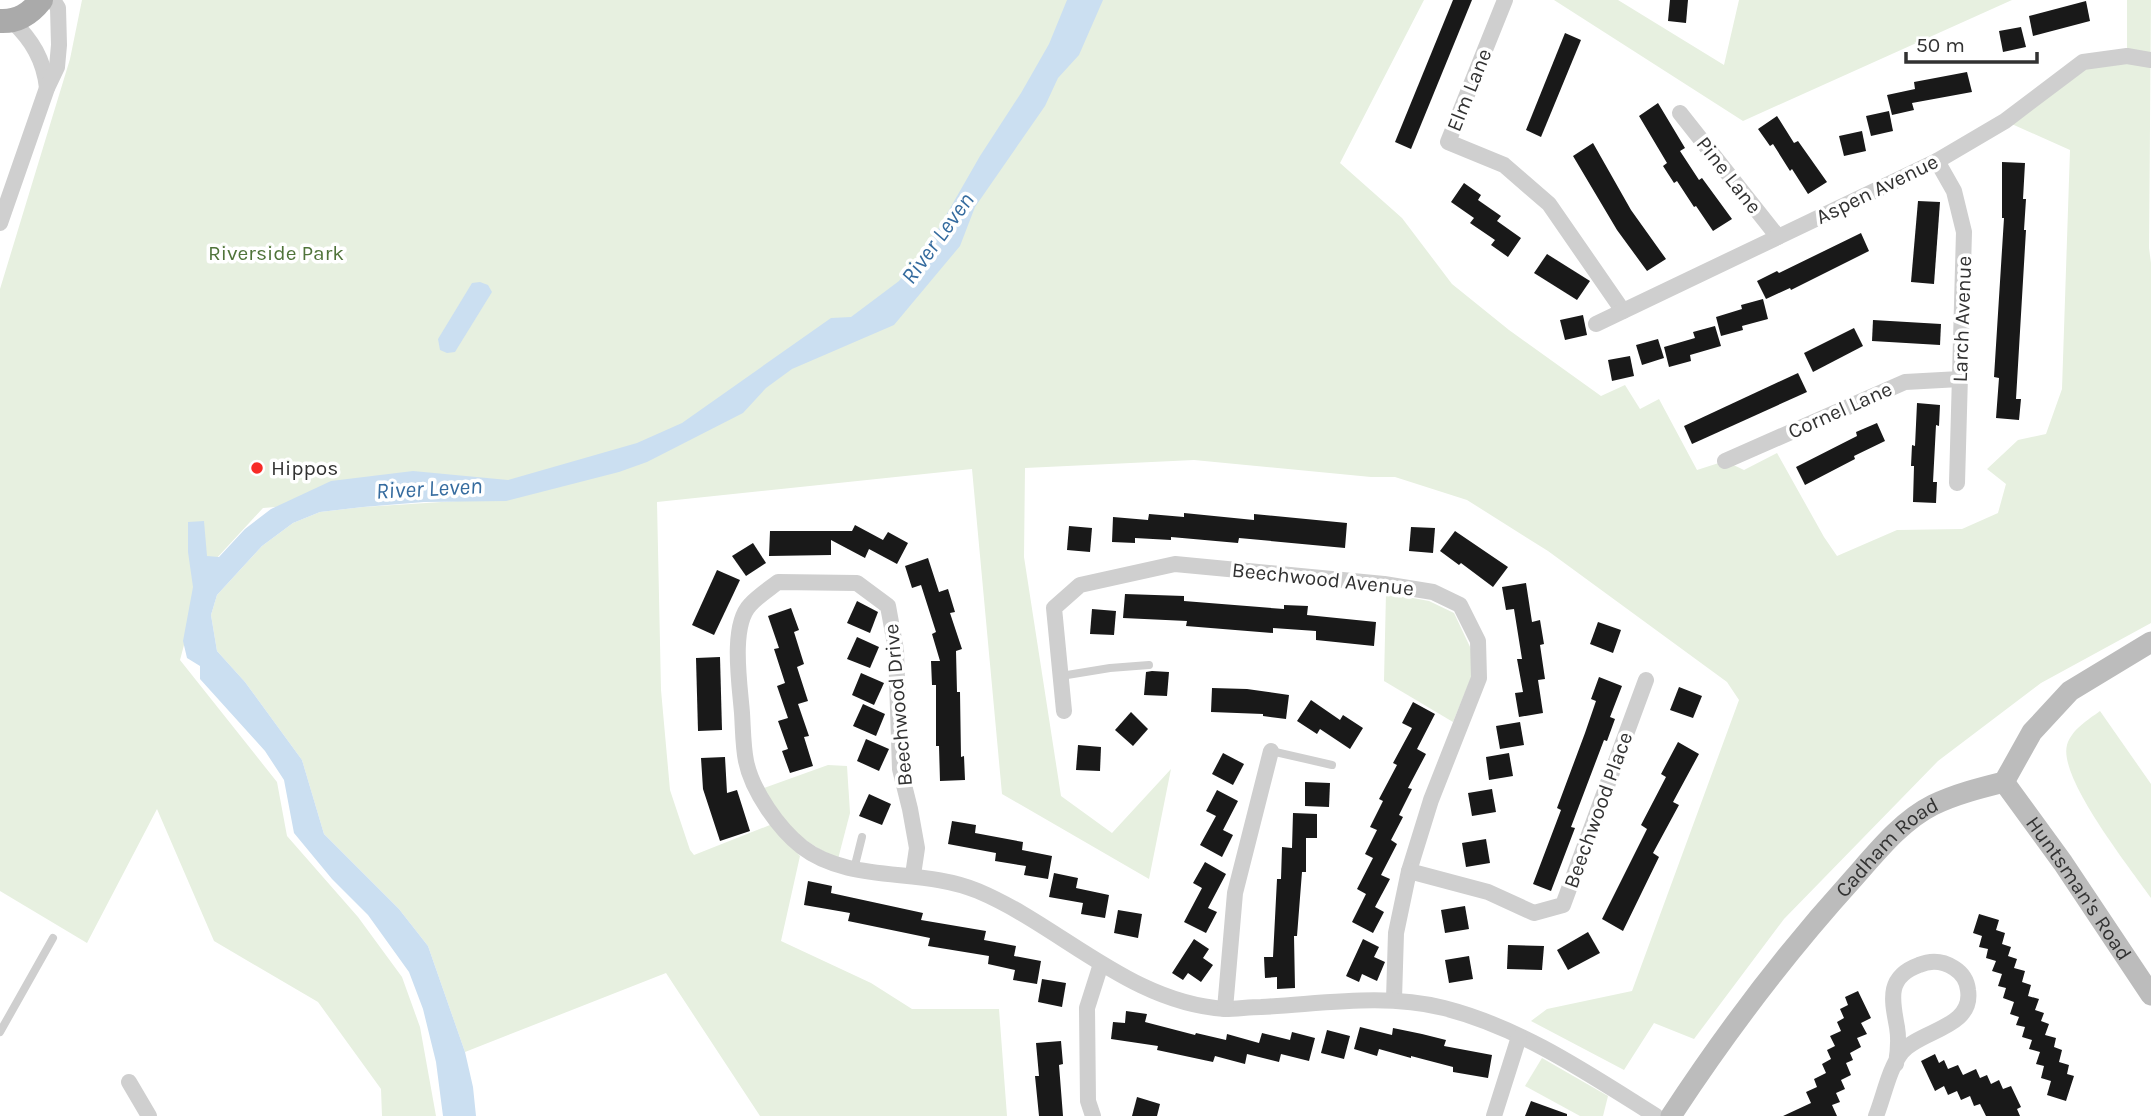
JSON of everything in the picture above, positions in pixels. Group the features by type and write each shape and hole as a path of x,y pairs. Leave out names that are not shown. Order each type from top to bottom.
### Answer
{"main road":[{"path":"6,21 33,10 41,0"}],"street":[{"path":"0,223 47,88 57,67 58,8 52,0"},
{"name":"Elm Lane","path":"1505,0 1448,142 1504,166 1549,204 1623,311"},
{"path":"6,21 29,39 42,61 47,88"},
{"name":"Aspen Avenue","path":"1596,324 1937,161 2005,121 2083,62 2127,56 2151,60"},
{"name":"Pine Lane","path":"1680,113 1779,237"},
{"name":"Larch Avenue","path":"1937,161 1954,191 1964,232 1957,483"},
{"name":"Cornel Lane","path":"1725,461 1905,382 1960,379"},
{"name":"Beechwood Avenue","path":"1064,711 1054,608 1080,585 1175,564 1384,584 1433,592 1460,605 1478,641 1479,678 1431,800 1409,871 1396,933 1394,999"},
{"name":"Beechwood Drive","path":"913,875 917,848 900,769 895,650 888,606 857,583 778,582 747,607 737,642 746,763 767,808 779,824 818,859 854,869 946,881 978,891 1101,964 1164,995 1191,1003 1225,1009 1394,999 1444,1008 1490,1023 1558,1055 1656,1116"},
{"path":"2004,782 2032,732 2070,691 2151,642"},
{"name":"Beechwood Place","path":"1409,871 1488,892 1534,913 1563,905 1646,680"},
{"path":"1225,1009 1235,893 1270,751"},
{"name":"Huntsman's Road","path":"2004,782 2063,863 2151,995"},
{"name":"Cadham Road","path":"1671,1116 1710,1056 1757,993 1812,924 1894,834 1933,805 1969,791 2004,782"},
{"path":"1876,1116 1902,1052 1910,1045 1944,1028 1961,1014 1969,997 1968,987 1960,972 1942,962 1926,962 1906,971 1898,979 1892,999 1898,1035 1896,1064"},
{"path":"1093,1116 1088,1101 1087,1008 1101,964"},
{"path":"1494,1116 1519,1037"},
{"path":"129,1082 149,1116"}],"lane":[{"path":"1061,676 1149,665"},
{"path":"1270,751 1332,765"},
{"path":"854,869 862,837"},
{"path":"0,1032 53,938"}],"green space":[{"name":"Riverside Park","path":"82,0 1424,0 1340,163 1402,218 1452,284 1509,330 1601,396 1625,385 1640,409 1659,399 1697,470 1725,461 1744,470 1777,453 1837,556 1897,530 1962,529 1998,513 2006,484 1987,469 2018,440 2046,434 2062,389 2070,150 2005,121 2083,62 2127,56 2127,0 2151,0 2151,623 2041,683 1938,761 1784,919 1694,1039 1654,1023 1624,1070 1531,1021 1547,1009 1632,991 1739,700 1727,682 1548,551 1467,500 1395,477 1194,460 1025,468 1024,557 1061,796 1112,833 1171,769 1149,879 1002,794 972,469 657,502 661,690 670,790 690,850 694,855 770,825 800,856 781,941 871,983 912,1009 999,1009 1007,1116 760,1116 666,973 465,1052 428,946 399,909 324,834 302,760 245,682 217,651 211,615 217,595 262,546 293,523 320,512 458,501 560,485 263,508 203,573 180,660 277,782 287,836 358,917 402,977 420,1027 436,1116 382,1116 381,1089 318,1002 214,941 157,809 87,943 0,891 0,289 70,59"},
{"path":"1554,0 1618,0 1724,65 1739,0 2012,0 1743,121"},
{"path":"1386,593 1429,601 1454,613 1471,649 1471,678 1453,722 1384,681"},
{"path":"2100,711 2151,784 2151,898 2084,800 2067,760 2067,745 2073,734"},
{"path":"828,765 847,766 850,813 838,859 794,831 778,812 764,788"},
{"path":"1542,1058 1608,1096 1603,1116 1580,1116 1525,1086"}],"water":[{"name":"River Leven","path":"1067,0 1103,0 1079,55 1058,78 1045,106 975,207 960,246 894,325 792,369 766,388 743,413 647,462 619,472 506,501 424,502 320,512 293,523 262,546 217,595 211,615 217,651 245,682 302,760 324,834 399,909 428,946 465,1052 476,1116 443,1116 436,1062 423,1009 409,972 368,915 332,879 294,833 284,780 265,751 200,679 200,666 187,658 183,641 193,587 188,552 188,522 204,521 207,556 219,557 245,529 271,509 331,481 413,471 508,480 637,443 682,423 831,318 851,317 899,281 937,231 980,156 1021,93 1049,44"},
{"path":"472,283 488,285 492,292 455,352 440,350 438,339"}],"building":[{"path":"1453,0 1472,0 1411,149 1395,142"},
{"path":"1670,0 1688,0 1686,23 1668,21"},
{"path":"2086,1 2090,21 2033,36 2029,16"},
{"path":"2021,27 2026,47 2003,52 1999,31"},
{"path":"1565,33 1581,40 1541,137 1526,130"},
{"path":"1967,72 1972,92 1912,103 1914,110 1892,115 1887,95 1915,89 1914,82"},
{"path":"1658,103 1685,148 1680,151 1699,180 1702,178 1732,219 1713,231 1663,166 1667,163 1639,116"},
{"path":"1889,111 1893,131 1871,136 1866,116"},
{"path":"1777,116 1794,143 1798,141 1827,182 1808,194 1773,144 1770,146 1758,129"},
{"path":"1862,131 1866,151 1844,156 1839,136"},
{"path":"1593,143 1631,210 1666,259 1647,271 1617,230 1573,156"},
{"path":"2002,162 2025,163 2023,199 2026,199 2026,230 2016,399 2021,399 2019,420 1996,418 1999,378 1994,377 2004,218"},
{"path":"1464,183 1481,195 1478,200 1501,216 1497,221 1521,238 1508,257 1491,245 1495,240 1470,223 1474,218 1451,202"},
{"path":"1918,201 1940,202 1934,284 1911,282"},
{"path":"1861,233 1869,251 1791,290 1790,288 1766,299 1757,281"},
{"path":"1547,254 1590,281 1577,300 1534,273"},
{"path":"1763,299 1768,319 1742,326 1743,330 1721,336 1716,317 1742,309 1741,305"},
{"path":"1583,315 1587,335 1565,340 1560,320"},
{"path":"1873,320 1941,324 1940,345 1872,341"},
{"path":"1715,326 1721,346 1690,355 1691,361 1669,367 1664,347 1695,338 1693,332"},
{"path":"1854,328 1863,346 1813,372 1804,353"},
{"path":"1658,339 1664,358 1642,365 1636,345"},
{"path":"1630,356 1634,376 1612,381 1608,360"},
{"path":"1798,373 1807,392 1692,444 1684,426"},
{"path":"1917,403 1940,405 1939,426 1936,425 1933,482 1937,482 1936,503 1913,502 1914,466 1911,466"},
{"path":"1877,423 1885,441 1805,485 1796,467 1857,436 1856,432"},
{"path":"1184,513 1254,520 1254,514 1347,523 1345,548 1239,538 1238,543 1171,537 1171,540 1135,538 1135,543 1112,542 1113,517 1148,520 1149,514 1184,517"},
{"path":"855,525 883,540 888,532 908,543 897,564 869,549 865,558 831,540 831,555 769,556 770,531 852,531"},
{"path":"1069,526 1092,528 1090,552 1067,550"},
{"path":"1411,527 1435,528 1433,553 1409,551"},
{"path":"1455,531 1508,567 1493,587 1440,551"},
{"path":"753,543 766,563 746,576 732,556"},
{"path":"928,558 939,592 948,589 955,612 950,613 962,649 956,651 961,757 964,756 965,780 940,781 939,746 936,746 936,685 932,685 931,661 940,661 932,634 936,632 921,585 912,588 905,566"},
{"path":"717,570 740,580 714,635 692,625"},
{"path":"1526,583 1532,622 1540,620 1544,644 1540,645 1545,679 1538,680 1543,713 1519,717 1515,693 1523,692 1517,659 1522,659 1514,609 1506,610 1502,587"},
{"path":"1125,594 1184,596 1184,601 1284,609 1284,605 1308,606 1307,615 1376,622 1374,646 1316,640 1316,631 1273,628 1273,633 1186,626 1187,621 1123,618"},
{"path":"857,601 878,612 870,633 847,623"},
{"path":"791,608 799,630 794,632 804,664 797,667 808,701 798,704 809,736 804,737 813,766 790,773 782,751 788,749 778,721 788,718 777,686 785,683 774,649 779,648 768,616"},
{"path":"1092,609 1116,611 1114,635 1090,634"},
{"path":"1598,622 1621,630 1613,653 1590,644"},
{"path":"857,637 879,647 870,668 847,659"},
{"path":"720,657 722,730 698,731 696,658"},
{"path":"1146,672 1169,672 1167,696 1144,695"},
{"path":"861,673 884,683 874,705 852,695"},
{"path":"1599,677 1622,686 1610,717 1615,719 1607,741 1604,740 1571,827 1575,828 1551,891 1533,884 1561,810 1557,808 1596,701 1591,699"},
{"path":"1679,687 1702,696 1693,718 1670,710"},
{"path":"1212,688 1247,689 1289,695 1286,719 1263,714 1211,712"},
{"path":"1311,700 1340,720 1343,715 1363,728 1350,749 1320,729 1317,734 1297,721"},
{"path":"1413,702 1435,714 1417,749 1426,754 1408,788 1412,789 1399,815 1403,817 1391,840 1397,844 1381,875 1390,879 1375,907 1384,912 1373,933 1352,922 1366,894 1357,889 1373,858 1365,854 1377,830 1370,827 1383,801 1379,799 1397,765 1393,763 1412,728 1402,723"},
{"path":"863,704 885,714 876,736 853,726"},
{"path":"1131,712 1148,729 1133,746 1115,730"},
{"path":"1520,722 1524,745 1500,749 1496,726"},
{"path":"866,739 889,749 879,771 857,761"},
{"path":"1678,742 1699,754 1673,802 1679,805 1653,853 1659,857 1623,931 1602,919 1647,829 1641,825 1666,777 1661,774"},
{"path":"1078,745 1101,747 1100,771 1076,770"},
{"path":"1223,753 1244,764 1233,785 1212,774"},
{"path":"1509,753 1513,776 1489,780 1486,757"},
{"path":"725,757 727,793 737,790 750,831 720,841 703,789 701,758"},
{"path":"1305,782 1330,783 1329,807 1305,806"},
{"path":"1492,789 1496,812 1472,816 1468,793"},
{"path":"1217,790 1238,801 1223,830 1233,835 1222,857 1200,845 1216,816 1206,811"},
{"path":"869,794 891,804 882,825 859,816"},
{"path":"1293,813 1317,814 1317,838 1306,838 1306,872 1302,872 1297,936 1294,936 1295,988 1277,989 1277,977 1265,978 1264,957 1273,957 1277,879 1281,879 1282,847 1292,848"},
{"path":"952,821 976,825 975,833 1023,842 1022,850 1052,856 1048,879 1024,875 1026,866 995,861 996,853 948,844"},
{"path":"1486,839 1490,863 1466,867 1462,843"},
{"path":"1205,862 1226,874 1208,908 1217,912 1206,933 1184,922 1202,888 1193,883"},
{"path":"1054,873 1078,878 1076,888 1109,895 1105,918 1081,914 1083,903 1049,897"},
{"path":"808,881 832,886 831,893 923,913 921,920 986,931 984,940 1016,946 1014,956 1041,961 1037,984 1013,980 1015,970 988,964 989,956 928,946 930,938 848,921 850,913 804,905"},
{"path":"1465,906 1469,929 1445,933 1441,910"},
{"path":"1118,910 1142,914 1138,938 1114,933"},
{"path":"1979,914 1999,920 1996,930 2005,933 2002,944 2011,947 2008,956 2017,959 2014,968 2025,971 2022,982 2031,985 2028,996 2039,999 2035,1010 2044,1013 2041,1021 2049,1024 2045,1035 2056,1038 2054,1047 2062,1050 2059,1062 2069,1065 2067,1074 2074,1076 2066,1101 2047,1095 2051,1081 2041,1078 2044,1066 2036,1064 2040,1052 2029,1049 2032,1040 2022,1037 2025,1027 2016,1025 2019,1017 2010,1014 2014,1002 2003,998 2006,988 1998,986 2002,974 1992,971 1996,961 1986,958 1988,949 1979,947 1982,936 1973,933"},
{"path":"1588,932 1600,953 1568,970 1557,950"},
{"path":"1194,939 1209,949 1203,958 1213,965 1201,982 1188,973 1183,980 1172,973"},
{"path":"1363,939 1379,947 1374,957 1385,962 1377,981 1362,974 1359,982 1346,976"},
{"path":"1508,945 1544,946 1542,970 1507,969"},
{"path":"1469,956 1473,979 1449,983 1445,960"},
{"path":"1042,979 1066,983 1062,1007 1038,1002"},
{"path":"1858,991 1871,1018 1861,1023 1867,1034 1857,1038 1861,1047 1850,1053 1853,1060 1846,1063 1851,1075 1841,1080 1845,1089 1836,1093 1840,1102 1832,1105 1837,1116 1783,1116 1811,1103 1806,1092 1817,1087 1814,1079 1826,1073 1822,1064 1831,1059 1827,1050 1835,1046 1830,1036 1841,1031 1837,1022 1844,1018 1840,1009 1848,1005 1845,997"},
{"path":"1126,1011 1147,1014 1145,1022 1226,1040 1227,1034 1259,1043 1262,1033 1290,1040 1292,1032 1315,1038 1309,1061 1281,1054 1279,1062 1247,1054 1245,1064 1215,1056 1213,1062 1157,1050 1158,1046 1111,1039 1113,1022 1125,1023"},
{"path":"1360,1027 1392,1035 1393,1028 1422,1034 1446,1040 1444,1046 1492,1055 1488,1078 1453,1072 1453,1067 1379,1049 1377,1056 1354,1049"},
{"path":"1327,1030 1350,1036 1344,1059 1321,1053"},
{"path":"1061,1041 1063,1064 1059,1065 1063,1116 1039,1116 1035,1076 1039,1076 1036,1043"},
{"path":"1935,1054 1939,1063 1944,1060 1948,1069 1958,1065 1963,1075 1976,1069 1980,1078 1987,1075 1991,1084 1999,1080 2003,1089 2011,1086 2021,1107 2017,1109 2020,1116 1986,1116 1980,1104 1974,1106 1970,1096 1961,1100 1957,1091 1948,1095 1944,1086 1935,1091 1921,1061"},
{"path":"1137,1097 1160,1104 1157,1116 1132,1116"},
{"path":"1531,1101 1567,1114 1567,1116 1525,1116"}],"place":[{"name":"Hippos","path":"257,468"}]}
